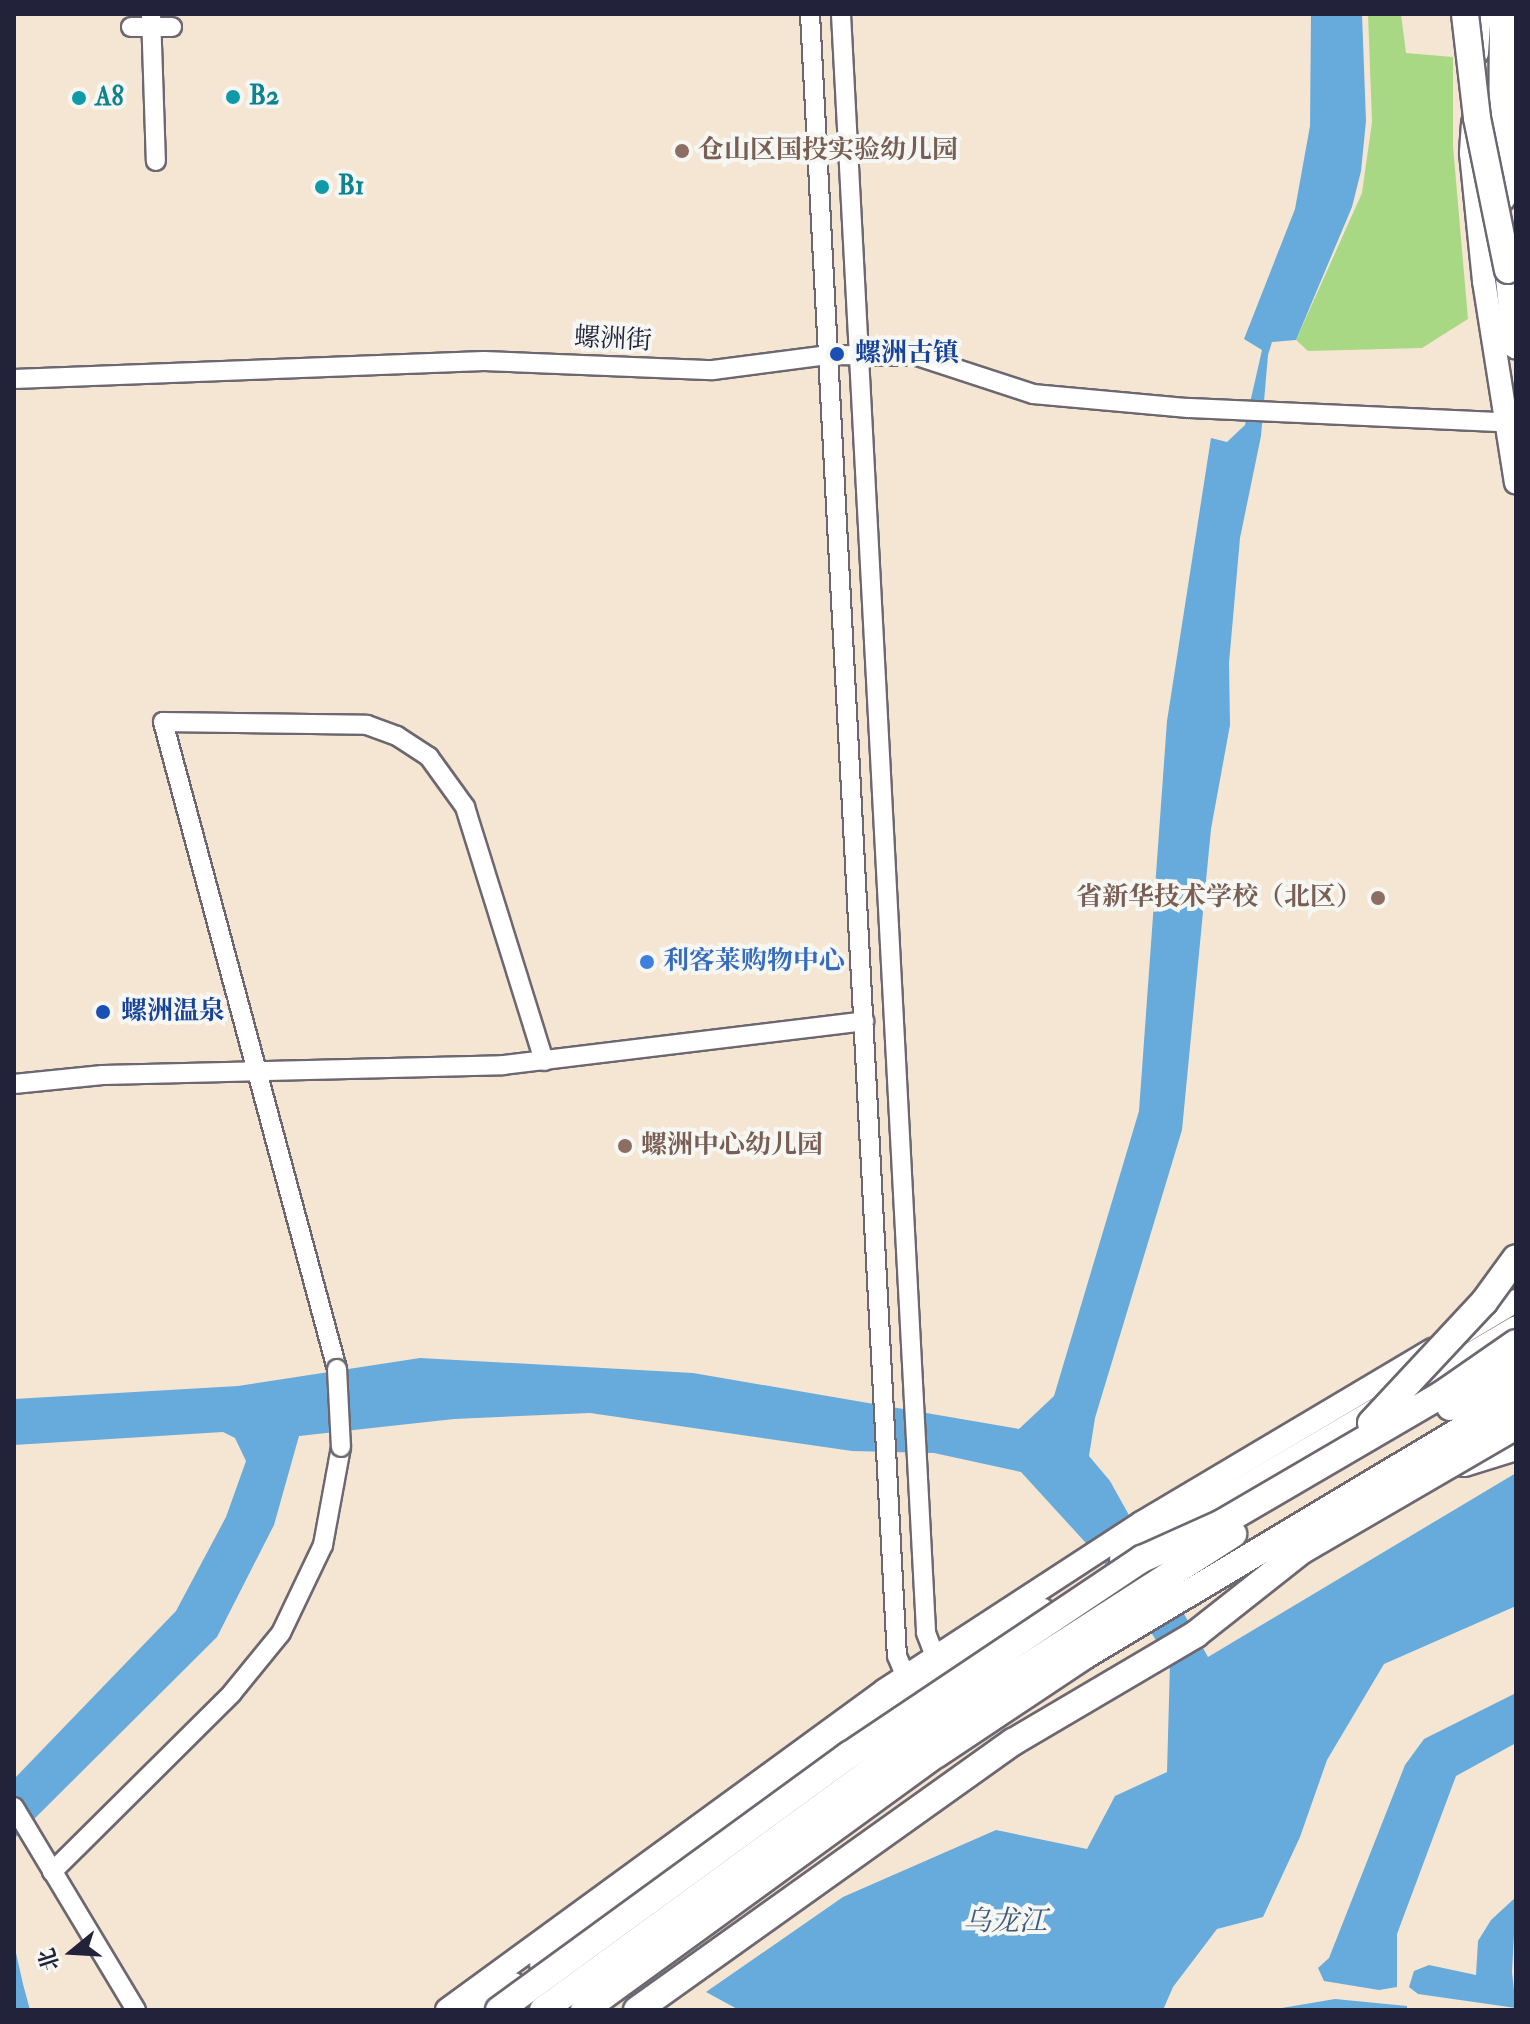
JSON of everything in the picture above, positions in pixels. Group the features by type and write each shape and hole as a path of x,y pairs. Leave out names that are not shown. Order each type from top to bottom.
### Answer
{"highway":[{"path":"1465,14 1477,118 1508,270"},
{"path":"1503,14 1499,168 1516,345"},
{"path":"1302,1474 1384,1413 1496,1289 1516,1258"},
{"path":"499,2010 936,1696 1142,1559 1222,1523 1441,1395 1516,1343"},
{"path":"543,2010 918,1737 1192,1558 1516,1370"},
{"path":"584,2010 937,1754 1084,1656 1516,1397"},
{"path":"637,2010 1013,1742 1196,1634 1301,1551 1516,1426"},
{"path":"1416,1482 1516,1447"}],"main road":[{"path":"1480,14 1471,153 1511,423 1516,482"},
{"path":"447,2010 910,1686 1146,1531 1516,1301"},
{"path":"1146,1531 1516,1327"},
{"path":"479,2010 910,1686"}],"street":[{"path":"810,14 897,1656 910,1686"},
{"path":"841,14 927,1642 939,1667"},
{"path":"151,20 156,161"},
{"path":"131,27 151,20 172,27"},
{"name":"螺洲街","path":"14,379 484,361 713,370 829,355 917,356 1033,394 1201,409 1511,423"},
{"path":"52,1872 232,1693 281,1633 323,1545 341,1447 337,1369 163,722 367,725 397,736 429,757 465,807 544,1061"},
{"path":"14,1084 148,1074 257,1075 544,1061 864,1021"},
{"path":"14,1807 136,2010"}],"green space":[{"path":"1368,14 1401,14 1406,53 1453,57 1453,146 1468,319 1422,348 1308,351 1296,340 1362,193 1372,122"}],"water":[{"name":"乌龙江","path":"1311,14 1362,14 1366,121 1361,171 1352,207 1296,340 1272,342 1268,355 1261,436 1240,538 1229,663 1230,725 1211,829 1182,1130 1095,1418 1089,1456 1110,1481 1208,1657 1516,1473 1516,1606 1384,1664 1327,1760 1300,1837 1263,1917 1217,1929 1173,1987 1163,2010 739,2010 706,1992 843,1897 996,1830 1087,1849 1115,1796 1167,1772 1170,1663 1117,1577 1021,1472 934,1453 852,1451 590,1413 454,1419 299,1436 274,1525 217,1637 14,1839 14,1779 176,1611 226,1517 246,1461 235,1438 223,1432 14,1445 14,1399 238,1386 420,1358 693,1373 1019,1429 1054,1396 1139,1111 1167,721 1211,438 1227,442 1245,425 1262,350 1244,339 1295,209 1310,126"},
{"path":"1516,1693 1516,1743 1456,1776 1397,1934 1397,1987 1379,1990 1324,1981 1318,1968 1329,1958 1405,1765 1424,1739"},
{"path":"1516,1897 1512,1972 1516,2008 1418,1994 1409,1987 1414,1971 1429,1965 1476,1975 1478,1941 1491,1920"},
{"path":"14,1944 23,1984 30,2010 14,2010"},
{"path":"1335,1999 1407,2006 1407,2010 1270,2010"}],"place":[{"name":"B2","path":"233,97"},
{"name":"A8","path":"79,98"},
{"name":"仓山区国投实验幼儿园","path":"682,151"},
{"name":"B1","path":"322,187"},
{"name":"螺洲古镇","path":"837,354"},
{"name":"省新华技术学校（北区）","path":"1378,898"},
{"name":"利客莱购物中心","path":"647,962"},
{"name":"螺洲温泉","path":"103,1012"},
{"name":"螺洲中心幼儿园","path":"625,1146"}]}
